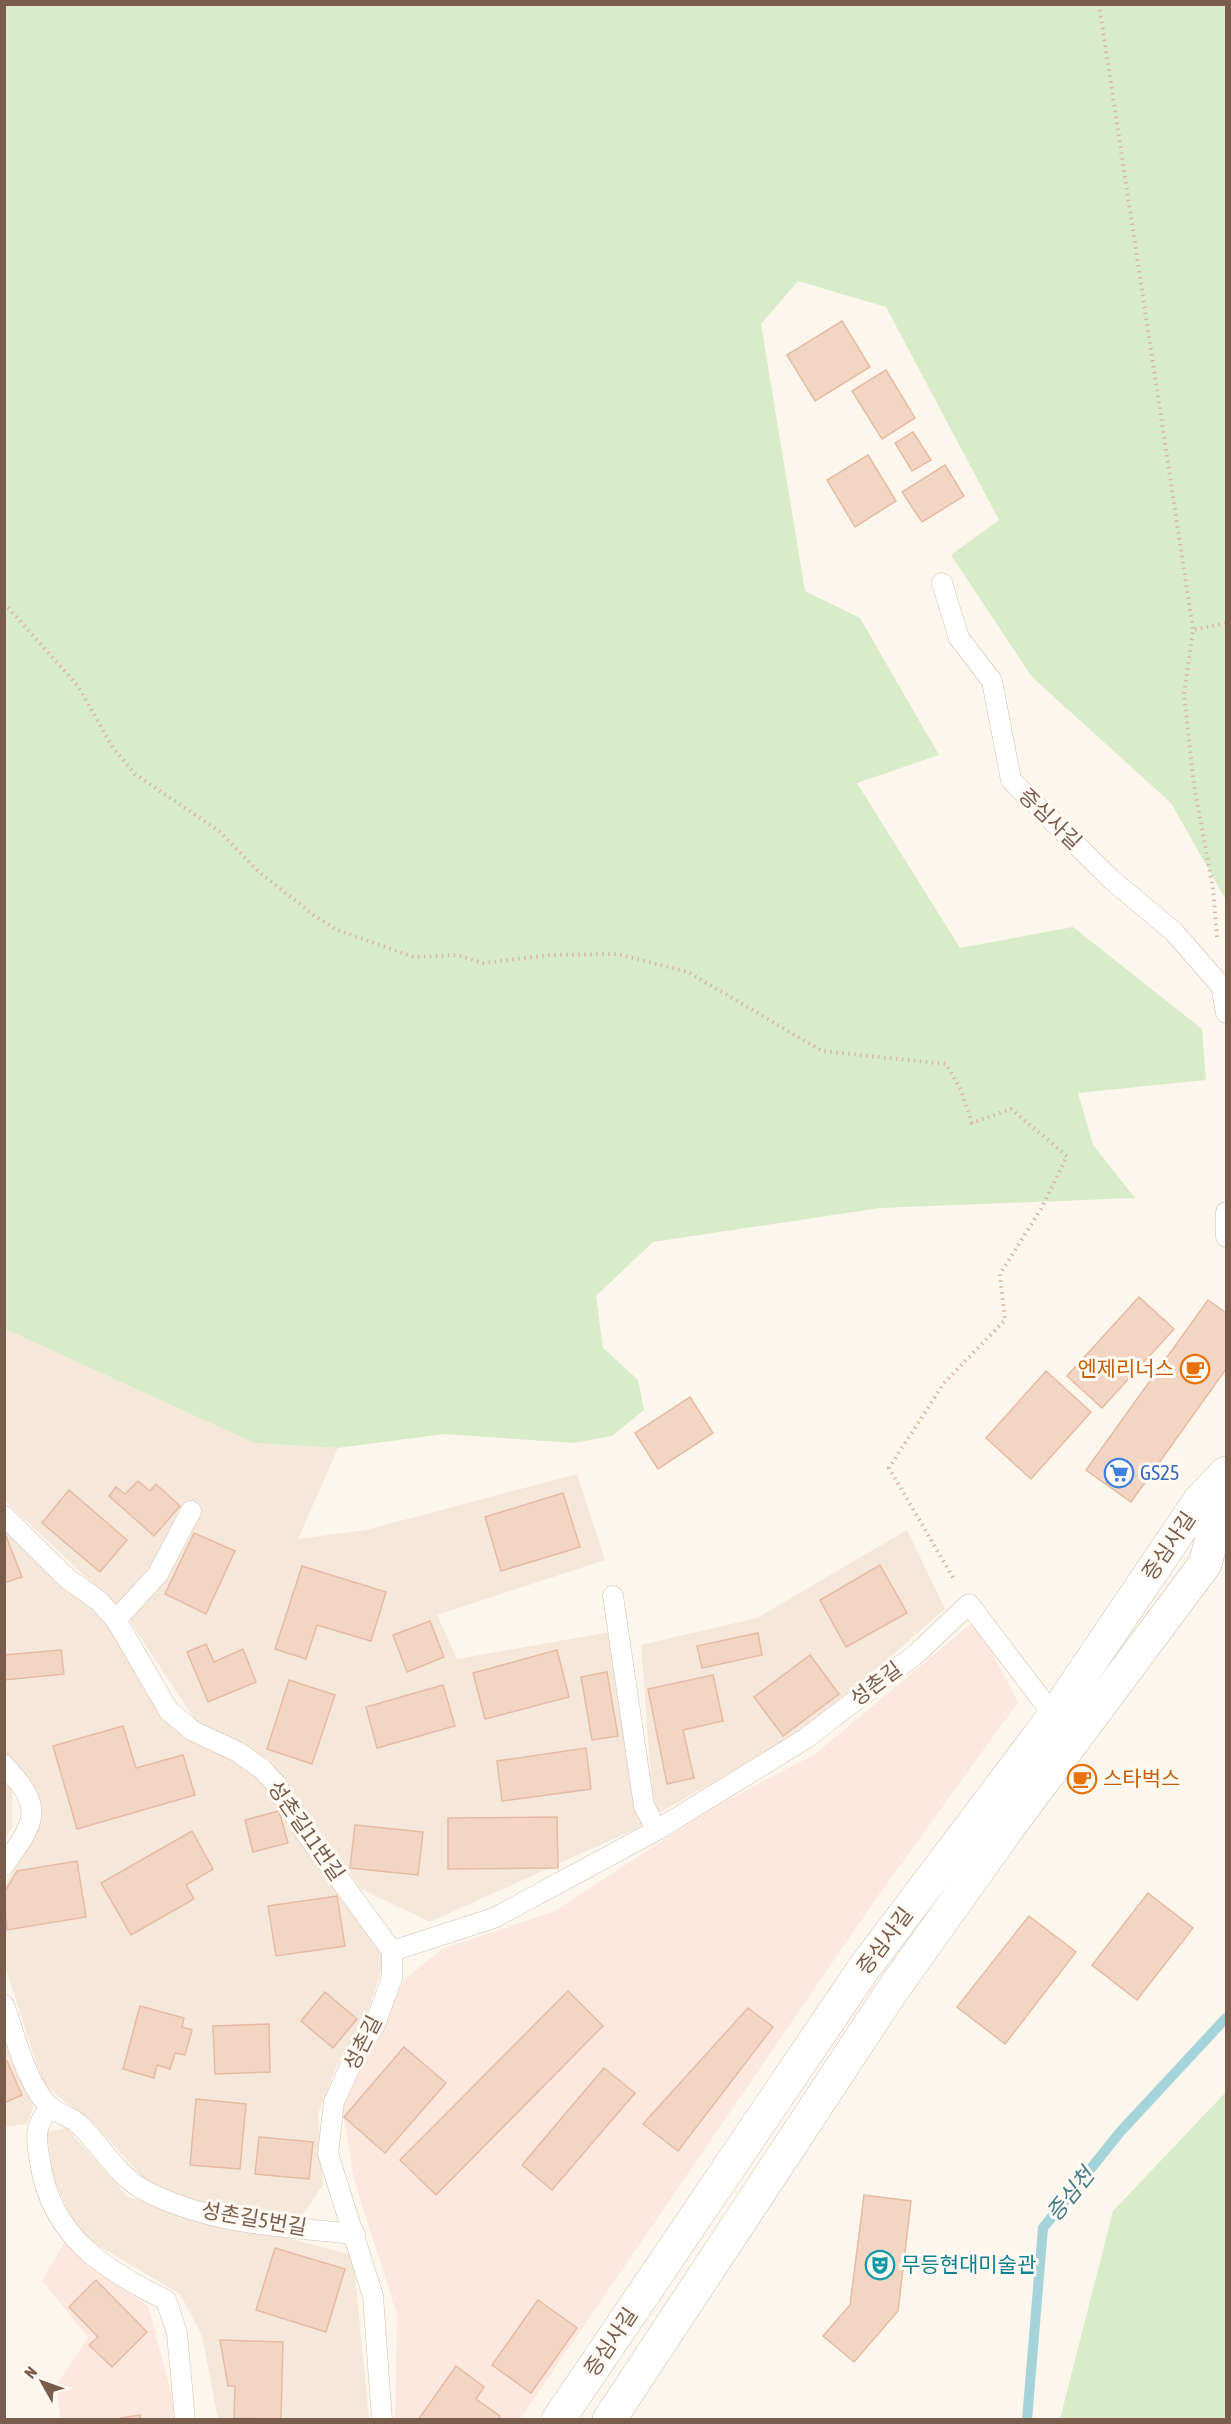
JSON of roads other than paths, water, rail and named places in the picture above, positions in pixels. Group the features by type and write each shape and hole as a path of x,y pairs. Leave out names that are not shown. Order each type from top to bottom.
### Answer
{"street":[{"name":"증심사길","path":"558,2420 862,1971 1054,1716 1200,1500 1227,1473"},
{"name":"증심사길","path":"609,2420 892,1991 1008,1828 1205,1564 1227,1488"}],"lane":[{"name":"증심사길","path":"942,583 959,638 992,681 1011,780 1112,880 1174,932 1221,986 1227,1013"},
{"path":"1227,1212 1227,1237"},
{"path":"116,1620 158,1574 191,1511"},
{"name":"성촌길11번길","path":"4,1516 68,1578 99,1602 116,1620 169,1711 193,1731 238,1752 262,1769 276,1784 302,1828 392,1951"},
{"path":"613,1596 644,1806 657,1830"},
{"name":"성촌길","path":"382,2420 373,2296 328,2154 334,2102 357,2049 374,2027 392,1978 392,1951 494,1918 657,1830 805,1739 916,1654 969,1604 1054,1716"},
{"path":"4,1765 27,1791 33,1814 26,1835 4,1865"},
{"name":"성촌길5번길","path":"4,2005 36,2089 51,2107 81,2125 105,2155 141,2188 200,2212 267,2225 355,2234"},
{"path":"51,2107 39,2121 36,2137 43,2181 54,2213 80,2246 125,2280 166,2300 177,2333 185,2420"}],"waterway":[{"name":"증심천","path":"1027,2420 1043,2228 1121,2131 1226,2018"}],"place":[{"name":"엔제리너스","path":"1195,1369"},
{"name":"GS25","path":"1119,1473"},
{"name":"스타벅스","path":"1082,1779"},
{"name":"무등현대미술관","path":"880,2265"}]}
